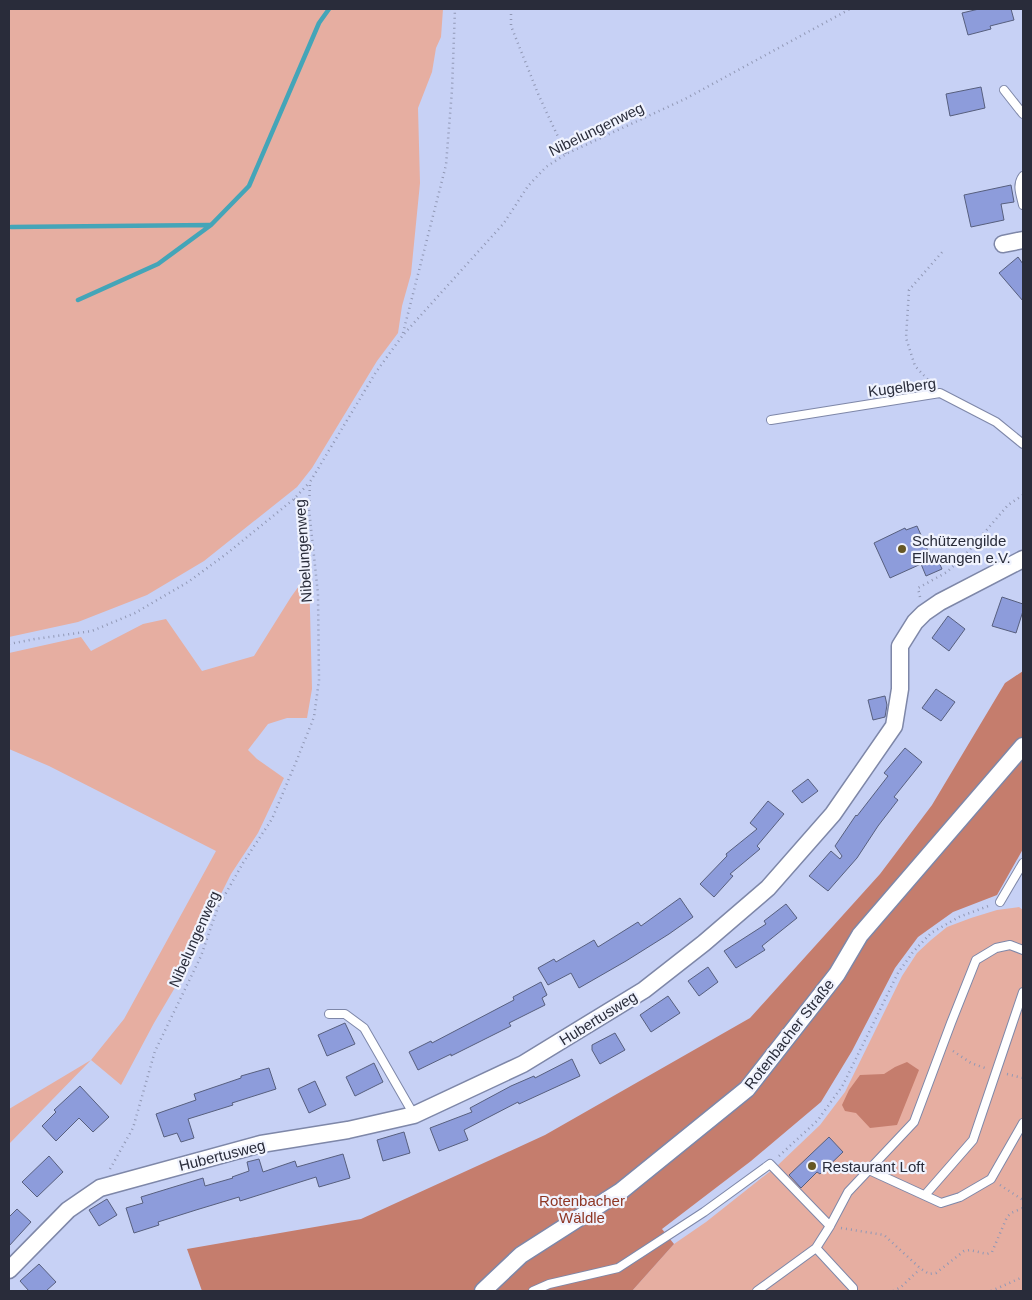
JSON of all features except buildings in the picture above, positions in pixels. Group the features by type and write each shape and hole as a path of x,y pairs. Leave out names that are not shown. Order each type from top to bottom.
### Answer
{"street":[{"path":"1003,244 1023,240"},
{"name":"Hubertusweg","path":"9,1270 68,1210 100,1188 261,1144 348,1130 414,1115 522,1064 644,990 704,943 768,888 833,814 894,726 900,689 900,646 915,622 940,602 1023,559"},
{"name":"Rotenbacher Straße","path":"484,1291 521,1255 621,1191 748,1089 837,974 860,935 1023,746"}],"lane":[{"path":"1004,90 1023,114"},
{"path":"1023,176 1020,179 1019,188 1023,206"},
{"name":"Kugelberg","path":"771,420 940,393 996,422 1023,444"},
{"path":"1000,902 1023,863"},
{"path":"756,1291 816,1248 848,1192 914,1122 976,960 996,948 1010,945 1023,950"},
{"path":"924,1195 973,1140 1023,992"},
{"path":"330,1014 344,1014 364,1028 414,1115"},
{"path":"869,1170 941,1202 960,1197 991,1179 1023,1123"},
{"path":"533,1291 549,1284 618,1268 704,1212 770,1164 830,1226"},
{"path":"816,1248 853,1288 853,1291"}],"path":[{"path":"403,334 446,165 452,90 455,9"},
{"path":"511,9 511,26 538,96 566,154"},
{"name":"Nibelungenweg","path":"100,1188 132,1128 156,1051 201,956 218,907 243,863 272,819 314,716 319,680 318,594 309,510 310,482 376,372 403,334 504,223 528,186 546,167 566,154 685,99 850,9"},
{"path":"940,393 915,366 906,338 909,290 944,250"},
{"path":"9,644 92,631 135,613 188,582 225,556 294,499 310,482"},
{"path":"924,613 918,588 947,572 966,554 1008,505 1023,495"},
{"path":"294,499 309,510"},
{"path":"770,1164 818,1120 843,1085 898,973 913,952 931,933 959,918 1000,902"},
{"path":"943,1045 971,1063 1023,1078"},
{"path":"991,1179 1023,1200"},
{"path":"830,1226 884,1235 929,1274 936,1273 964,1251 970,1250 987,1254 992,1252 1007,1217 1011,1213 1023,1208"},
{"path":"893,1291 902,1287 921,1269"},
{"path":"992,1291 1023,1277"}],"shaded area":[{"path":"9,9 443,9 441,37 436,48 432,72 418,108 420,183 411,274 402,306 398,333 377,361 312,468 297,487 204,561 147,595 78,622 9,637"},
{"path":"309,572 312,689 307,718 287,718 268,724 248,750 257,759 284,778 258,833 231,874 210,916 196,952 154,1023 121,1085 91,1060 124,1019 216,851 49,766 9,749 9,653 81,637 91,651 143,624 166,619 202,671 254,656"},
{"path":"1019,907 1023,910 1023,1291 632,1291 674,1244 706,1222 778,1165 820,1125 845,1092 902,976 917,953 947,927 997,910"},
{"path":"91,1060 9,1144 9,1109"}],"green space":[{"name":"Rotenbacher Wäldle","path":"1023,671 1023,849 997,895 953,912 918,937 895,968 852,1051 821,1102 751,1161 662,1229 674,1244 632,1291 202,1291 187,1249 361,1219 545,1135 750,1018 880,874 932,805 1005,683"},
{"path":"907,1062 919,1070 897,1125 870,1128 856,1113 845,1111 842,1105 849,1090 860,1075 884,1074"}],"waterway":[{"path":"78,300 158,264 211,225 249,186 319,23 329,9"},
{"path":"11,227 210,225"}],"place":[{"name":"Schützengilde Ellwangen e.V.","path":"902,549"},
{"name":"Restaurant Loft","path":"812,1166"}]}
